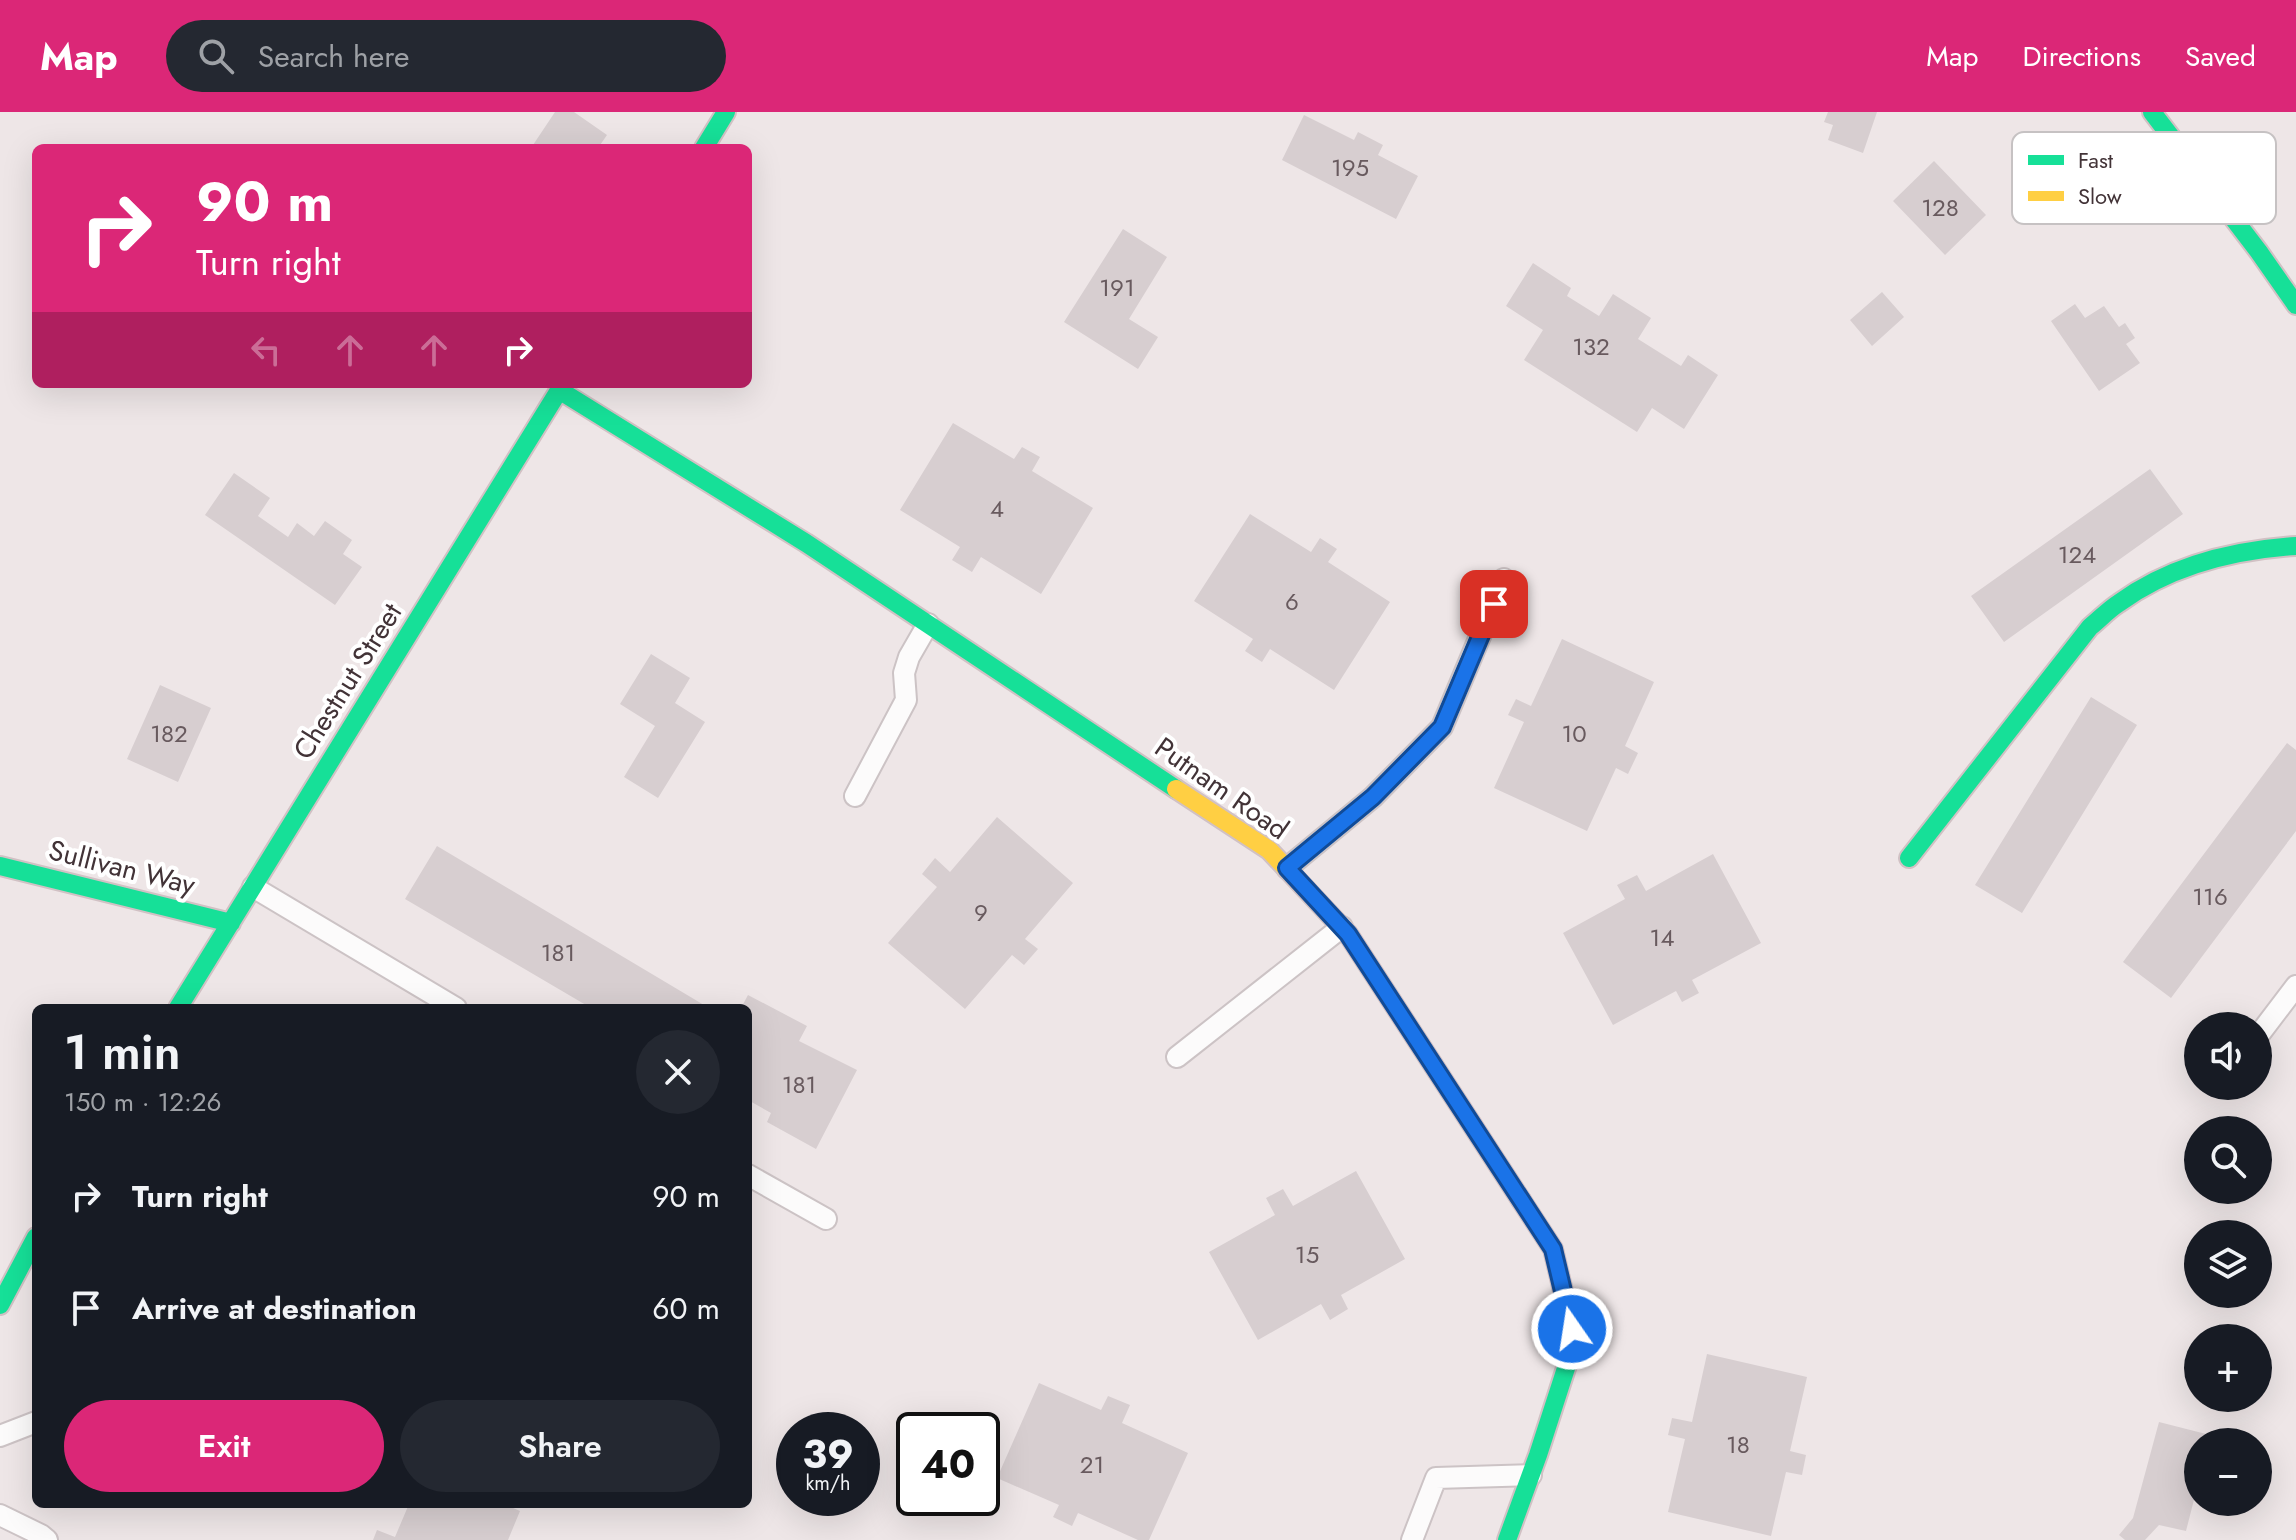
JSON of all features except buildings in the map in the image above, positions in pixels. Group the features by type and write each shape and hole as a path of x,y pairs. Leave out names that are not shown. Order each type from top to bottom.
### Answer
{"street":[{"path":"706,144 726,112"},
{"path":"2152,112 2167,132"},
{"path":"2238,224 2296,305"},
{"name":"Chestnut Street","path":"180,1004 560,388"},
{"name":"Putnam Road","path":"563,388 806,543 1269,850 1342,927 1553,1249 1572,1329 1568,1362 1507,1540"},
{"path":"1909,858 2090,627 2122,600 2165,577 2225,556 2268,547 2296,546"},
{"name":"Sullivan Way","path":"0,866 231,923"},
{"path":"0,1305 32,1245"}],"lane":[{"path":"1287,868 1373,797 1442,727 1504,579"},
{"path":"855,796 906,700 904,673 909,657 928,624"},
{"path":"253,887 449,1004"},
{"path":"1177,1057 1342,927"},
{"path":"2272,1018 2296,986"},
{"path":"752,1177 826,1219"},
{"path":"0,1436 32,1424"},
{"path":"1412,1540 1436,1478 1531,1475"},
{"path":"0,1515 47,1540"}],"traffic: fast":[{"path":"706,144 726,112"},
{"path":"2152,112 2167,132"},
{"path":"2238,224 2296,305"},
{"path":"180,1004 561,388"},
{"path":"559,390 806,543 1176,789"},
{"path":"1909,858 2090,627 2111,609 2159,579 2203,562 2249,551 2296,546"},
{"path":"0,866 231,923"},
{"path":"1507,1540 1568,1362 1572,1329 1553,1249 1521,1200"},
{"path":"0,1305 32,1245"}],"traffic: slow":[{"path":"1176,789 1269,850 1348,934 1521,1200"}],"route":[{"path":"1494,604 1442,727 1373,797 1287,868 1348,934 1553,1249 1572,1329"}]}
